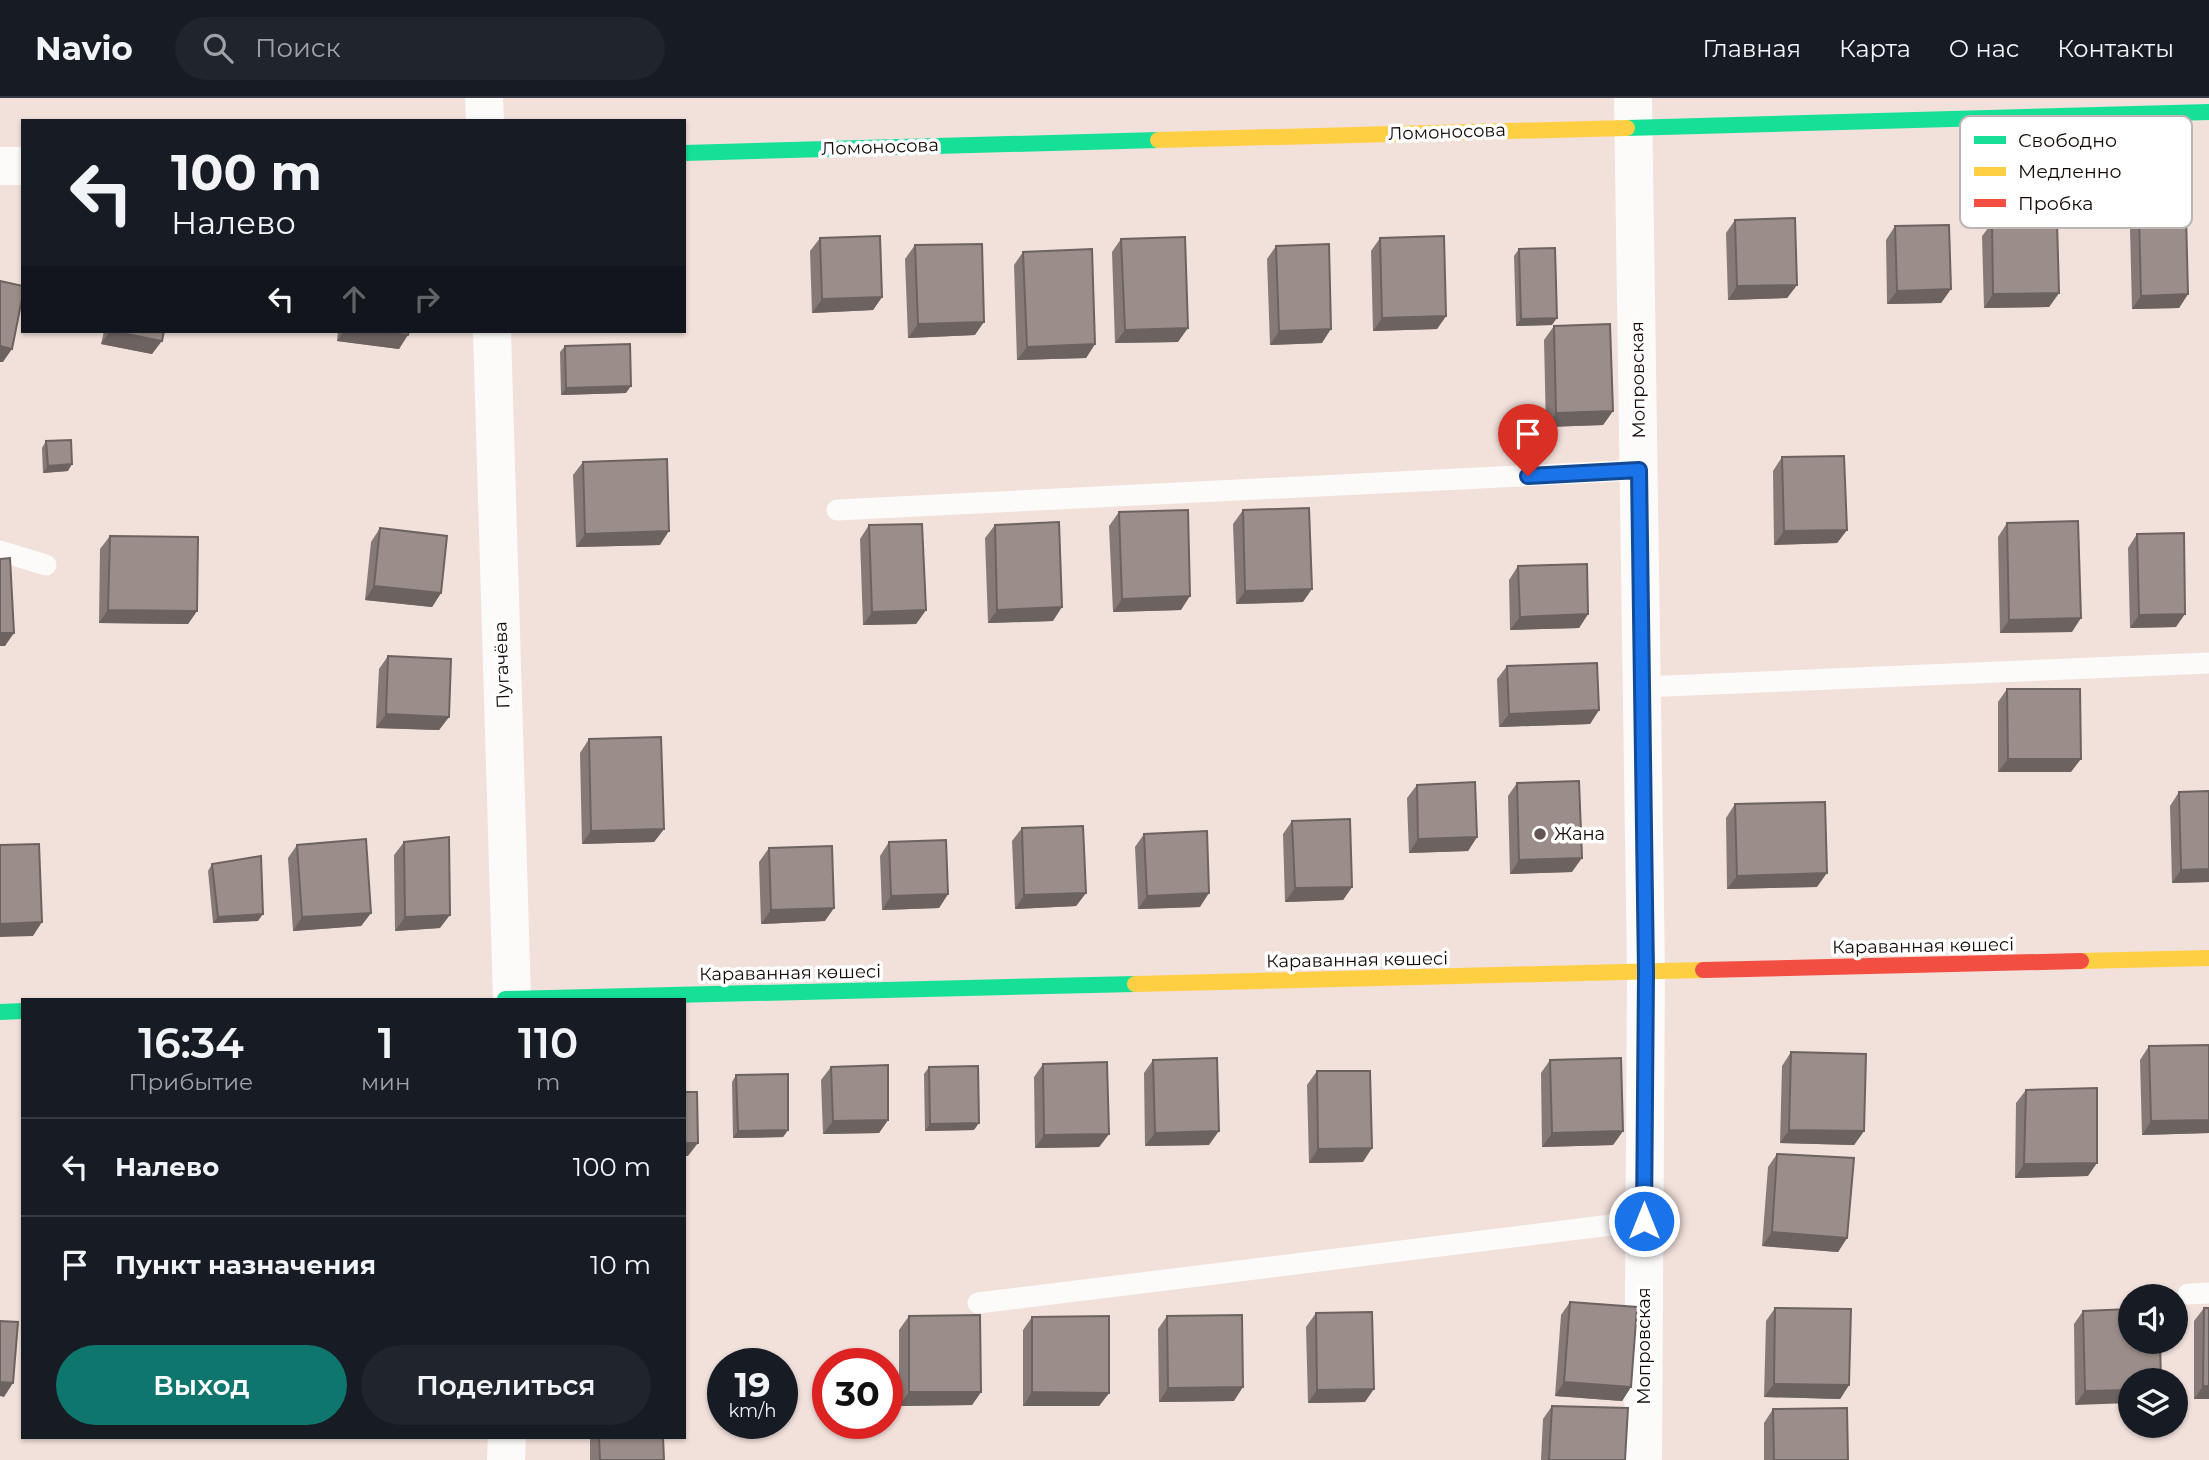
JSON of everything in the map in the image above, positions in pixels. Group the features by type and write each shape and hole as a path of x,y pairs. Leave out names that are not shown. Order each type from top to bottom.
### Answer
{"main road":[{"name":"Ломоносова","path":"686,153 1634,113 2209,112"},
{"name":"Караванная көшесі","path":"554,998 2209,958"},
{"path":"0,1012 21,1011"}],"street":[{"path":"484,98 485,119"},
{"name":"Мопровская","path":"1634,113 1646,972 1643,1460"},
{"path":"0,166 21,166"},
{"name":"Пугачёва","path":"492,333 512,998"},
{"path":"506,1439 506,1460"}],"lane":[{"path":"837,510 1639,470"},
{"path":"0,551 46,565"},
{"path":"1642,687 2209,663"},
{"path":"978,1303 1644,1221"}],"building":[{"path":"1795,218 1797,285 1737,286 1735,220"},
{"path":"1949,225 1951,289 1897,291 1895,226"},
{"path":"1992,228 2057,228 2059,293 1993,294"},
{"path":"2139,228 2186,228 2188,294 2141,296"},
{"path":"880,236 882,297 822,299 820,238"},
{"path":"1444,236 1446,316 1382,318 1380,238"},
{"path":"1185,237 1188,328 1125,330 1121,239"},
{"path":"982,244 984,322 918,324 915,245"},
{"path":"1329,244 1331,329 1279,331 1276,246"},
{"path":"1555,248 1557,318 1521,319 1519,249"},
{"path":"1092,249 1095,344 1027,347 1023,252"},
{"path":"0,281 21,286 21,304 12,349 0,346"},
{"path":"1610,324 1613,411 1556,413 1554,326"},
{"path":"121,333 164,333 162,341"},
{"path":"630,344 631,386 566,388 565,346"},
{"path":"71,440 72,464 48,466 46,441"},
{"path":"1844,456 1847,530 1784,531 1782,457"},
{"path":"667,459 669,531 585,534 583,462"},
{"path":"1309,508 1312,589 1245,591 1243,510"},
{"path":"1188,510 1190,596 1122,599 1119,512"},
{"path":"2078,521 2081,618 2009,620 2007,523"},
{"path":"1059,522 1062,607 997,610 995,525"},
{"path":"922,524 926,610 872,612 869,525"},
{"path":"380,528 447,536 441,593 374,586"},
{"path":"2184,533 2185,614 2139,615 2137,534"},
{"path":"110,536 198,537 197,611 108,610"},
{"path":"10,558 14,633 0,633 0,559"},
{"path":"1587,564 1588,614 1520,617 1518,566"},
{"path":"388,656 451,659 449,717 386,714"},
{"path":"1597,663 1599,710 1509,714 1507,666"},
{"path":"2007,689 2080,689 2081,759 2008,759"},
{"path":"661,737 664,829 591,831 589,739"},
{"name":"Жана","path":"1579,781 1582,858 1519,860 1517,783"},
{"path":"1475,782 1477,837 1418,839 1417,785"},
{"path":"2209,791 2209,869 2181,870 2179,792"},
{"path":"1825,802 1827,873 1737,876 1735,804"},
{"path":"1350,819 1352,887 1295,888 1292,821"},
{"path":"1083,826 1086,893 1024,895 1022,828"},
{"path":"1207,831 1209,893 1147,896 1144,834"},
{"path":"449,837 450,915 405,917 404,842"},
{"path":"366,839 371,913 302,917 297,845"},
{"path":"946,840 948,894 891,896 889,842"},
{"path":"39,844 42,922 0,924 0,845"},
{"path":"832,846 834,908 771,910 769,848"},
{"path":"261,856 263,914 218,917 212,864"},
{"path":"2209,1045 2209,1120 2151,1121 2149,1046"},
{"path":"1791,1052 1866,1054 1864,1131 1789,1130"},
{"path":"1217,1058 1219,1131 1155,1133 1153,1060"},
{"path":"1621,1058 1623,1131 1552,1133 1550,1060"},
{"path":"1107,1062 1109,1134 1044,1135 1043,1064"},
{"path":"888,1065 888,1120 833,1121 831,1067"},
{"path":"978,1066 979,1123 930,1124 929,1067"},
{"path":"1317,1071 1370,1071 1372,1148 1318,1149"},
{"path":"788,1074 788,1130 738,1131 736,1075"},
{"path":"2097,1088 2097,1163 2024,1164 2026,1090"},
{"path":"686,1092 697,1092 698,1143 686,1143"},
{"path":"1777,1154 1854,1158 1847,1238 1772,1232"},
{"path":"1570,1302 1637,1307 1631,1387 1564,1382"},
{"path":"1775,1308 1851,1309 1849,1385 1774,1384"},
{"path":"2204,1308 2209,1308 2209,1386 2203,1386"},
{"path":"2118,1310 2118,1354 2160,1354 2161,1368 2118,1368 2118,1390 2085,1391 2083,1311"},
{"path":"1372,1312 1374,1389 1317,1390 1316,1313"},
{"path":"980,1315 981,1392 909,1392 909,1316"},
{"path":"1242,1315 1243,1387 1168,1388 1167,1316"},
{"path":"1109,1316 1109,1393 1032,1392 1032,1317"},
{"path":"0,1321 18,1322 13,1383 0,1382"},
{"path":"1552,1406 1628,1408 1625,1460 1549,1460"},
{"path":"1847,1408 1848,1460 1774,1460 1773,1409"},
{"path":"599,1439 663,1439 664,1460 600,1460"}],"traffic: fast":[{"path":"2064,116 2209,112"},
{"path":"1627,128 1960,119"},
{"path":"686,153 1158,140"},
{"path":"547,998 1135,984"},
{"path":"0,1012 21,1011"}],"traffic: slow":[{"path":"1158,140 1627,128"},
{"path":"2081,961 2209,958"},
{"path":"1135,984 1703,970"}],"traffic: jam":[{"path":"1703,970 2081,961"}],"place":[{"name":"Жана","path":"1540,834"}],"route":[{"path":"1528,476 1639,470 1646,972 1644,1221"}]}
